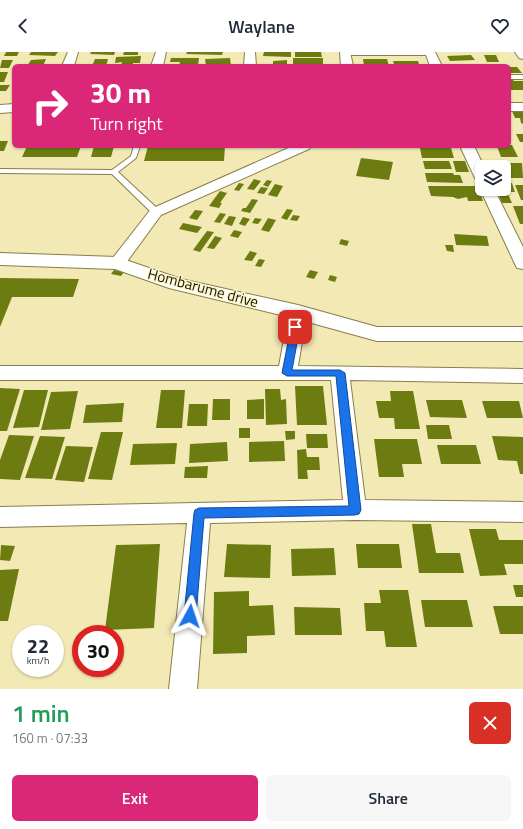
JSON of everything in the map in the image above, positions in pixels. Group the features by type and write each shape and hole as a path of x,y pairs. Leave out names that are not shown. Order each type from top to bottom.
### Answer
{"street":[{"path":"69,64 73,52"},
{"path":"157,64 160,52"},
{"path":"250,52 250,64"},
{"path":"345,52 347,64"},
{"path":"430,52 435,64"},
{"path":"520,52 523,56"},
{"path":"511,107 523,107"},
{"path":"0,108 12,108"},
{"path":"117,263 156,212 295,148"},
{"path":"468,148 475,163"},
{"path":"490,196 523,264"},
{"name":"Hombarume drive","path":"0,259 117,263 176,284 298,312 377,334 523,334"},
{"path":"287,373 298,312"},
{"path":"0,373 340,373 523,376"},
{"path":"340,373 355,510"},
{"path":"0,517 355,510 523,512"},
{"path":"183,689 199,513"}],"lane":[{"path":"345,52 430,52"},
{"path":"511,77 523,76"},
{"path":"0,171 114,172 134,157 136,148"},
{"path":"114,172 156,212"}],"building":[{"path":"6,52 19,52 17,56 4,56"},
{"path":"31,52 58,52 55,56 29,55"},
{"path":"91,52 115,52 114,55 90,54"},
{"path":"124,52 138,52 138,55 123,55"},
{"path":"187,52 223,52 222,55 186,54"},
{"path":"264,52 291,52 291,57 263,56"},
{"path":"295,52 321,52 322,57 295,57"},
{"path":"471,55 475,60 450,61 447,56"},
{"path":"484,55 496,55 499,62 487,62"},
{"path":"141,56 140,63 133,64 122,64 122,62 115,63 116,57"},
{"path":"171,58 199,58 198,64 180,64 180,62 170,62"},
{"path":"230,58 231,64 206,64 205,59"},
{"path":"293,58 323,58 323,64 293,64"},
{"path":"46,59 44,64 28,64 31,60"},
{"path":"95,59 108,59 107,64 93,64"},
{"path":"363,59 387,59 388,64 364,64"},
{"path":"2,60 13,60 9,68 0,68"},
{"path":"287,60 287,64 273,64 273,61"},
{"path":"393,61 418,61 419,64 394,64"},
{"path":"511,67 517,67 522,73 511,73"},
{"path":"0,72 8,72 4,82 0,82"},
{"path":"511,79 514,81 523,81 523,90 511,90"},
{"path":"0,85 10,85 6,91 0,91"},
{"path":"512,111 523,111 523,124 521,123 520,118 515,118"},
{"path":"516,134 523,134 523,142 520,142"},
{"path":"0,141 8,141 4,151 0,151"},
{"path":"511,145 518,157 501,157 498,148 511,148"},
{"path":"26,148 80,148 77,157 22,157"},
{"path":"93,148 113,148 111,157 91,157"},
{"path":"147,148 225,148 224,161 144,161"},
{"path":"420,148 451,148 454,158 422,158"},
{"path":"361,158 393,162 389,180 356,176"},
{"path":"423,161 449,161 452,169 425,169"},
{"path":"453,161 465,161 469,172 456,172"},
{"path":"511,163 522,163 523,178 511,178"},
{"path":"425,173 453,173 454,175 460,175 463,183 427,182"},
{"path":"254,179 261,181 254,190 247,189"},
{"path":"267,180 272,181 268,187 263,185"},
{"path":"239,183 244,184 239,191 234,190"},
{"path":"511,183 512,183 515,192 511,192"},
{"path":"275,184 283,186 277,197 268,195"},
{"path":"515,185 523,185 523,200 521,200"},
{"path":"428,186 475,186 475,196 481,196 483,201 468,201 467,197 458,199 453,197 431,196"},
{"path":"261,187 268,188 264,194 257,193"},
{"path":"220,191 227,193 220,203 222,203 219,208 209,206"},
{"path":"499,196 509,196 512,203 502,203"},
{"path":"252,199 258,200 250,213 241,211 243,208 246,208"},
{"path":"513,206 523,206 523,224 520,224"},
{"path":"287,209 293,210 287,220 281,218"},
{"path":"195,210 203,211 197,220 189,218"},
{"path":"220,213 226,214 220,223 214,222"},
{"path":"293,215 300,216 297,221 290,220"},
{"path":"229,216 236,217 232,226 224,224"},
{"path":"243,217 250,219 245,226 239,224"},
{"path":"255,218 262,219 258,224 252,223"},
{"path":"268,218 276,220 269,232 261,230"},
{"path":"183,223 202,227 197,233 179,229"},
{"path":"234,230 242,232 238,238 230,236"},
{"path":"207,231 214,232 200,252 193,250"},
{"path":"454,234 487,236 489,246 456,245"},
{"path":"215,236 222,238 214,249 207,248"},
{"path":"341,239 349,241 347,246 339,244"},
{"path":"445,245 453,245 454,252 447,251"},
{"path":"250,251 257,253 252,261 244,260"},
{"path":"259,259 265,260 261,267 255,266"},
{"path":"114,270 124,272 121,276 111,274"},
{"path":"310,270 318,272 314,279 306,277"},
{"path":"330,275 337,277 335,282 328,280"},
{"path":"0,278 79,279 73,297 12,297 0,327"},
{"path":"295,386 323,386 327,425 297,425"},
{"path":"0,388 20,389 7,431 0,431"},
{"path":"265,389 280,389 281,400 286,399 287,424 266,425"},
{"path":"24,390 48,390 39,427 13,428"},
{"path":"161,390 185,390 182,428 156,428"},
{"path":"78,391 70,429 41,430 51,392"},
{"path":"390,391 413,391 420,429 395,429 394,418 379,418 376,401 391,401"},
{"path":"213,399 230,399 230,420 212,420"},
{"path":"264,399 264,419 247,419 247,400"},
{"path":"426,400 462,400 467,418 430,417"},
{"path":"482,401 519,401 523,418 487,418"},
{"path":"124,403 122,422 83,423 86,405"},
{"path":"189,404 208,404 207,426 187,426"},
{"path":"426,425 449,425 452,439 428,439"},
{"path":"239,428 250,428 250,438 239,438"},
{"path":"285,431 295,431 295,439 286,440"},
{"path":"101,432 123,432 112,480 88,479"},
{"path":"306,434 327,434 328,448 307,448"},
{"path":"9,435 34,436 20,480 0,479 0,460"},
{"path":"40,436 65,437 52,479 25,478"},
{"path":"492,436 523,437 523,474 520,474 517,461 498,460"},
{"path":"374,439 417,439 422,464 402,464 404,477 379,477"},
{"path":"284,441 285,461 249,462 249,442"},
{"path":"227,442 228,461 189,463 190,444"},
{"path":"177,443 175,464 130,465 133,444"},
{"path":"437,445 476,445 481,464 441,464"},
{"path":"66,446 93,447 84,482 55,480"},
{"path":"306,449 307,457 319,457 320,470 307,470 308,479 298,479 297,450"},
{"path":"208,466 207,478 184,478 185,467"},
{"path":"412,524 431,524 436,553 460,553 464,573 419,573"},
{"path":"469,529 496,529 499,540 523,540 523,564 504,564 507,575 480,576"},
{"path":"160,544 154,628 124,629 124,625 106,625 116,545"},
{"path":"227,544 271,545 270,578 224,577"},
{"path":"356,544 399,544 402,568 358,568"},
{"path":"1,545 15,546 10,561 0,560"},
{"path":"334,548 336,575 292,576 291,549"},
{"path":"19,569 8,621 0,621 0,570"},
{"path":"513,585 523,585 523,597 516,597"},
{"path":"379,590 408,590 417,647 386,647 384,631 366,631 364,603 381,603"},
{"path":"249,591 249,606 273,605 275,635 247,636 247,653 213,654 214,592"},
{"path":"421,600 467,600 473,627 425,627"},
{"path":"493,606 523,606 523,634 500,634"},
{"path":"294,607 340,608 342,635 295,635"}],"route":[{"path":"190,616 199,513 355,510 340,373 287,373 295,327"}]}
